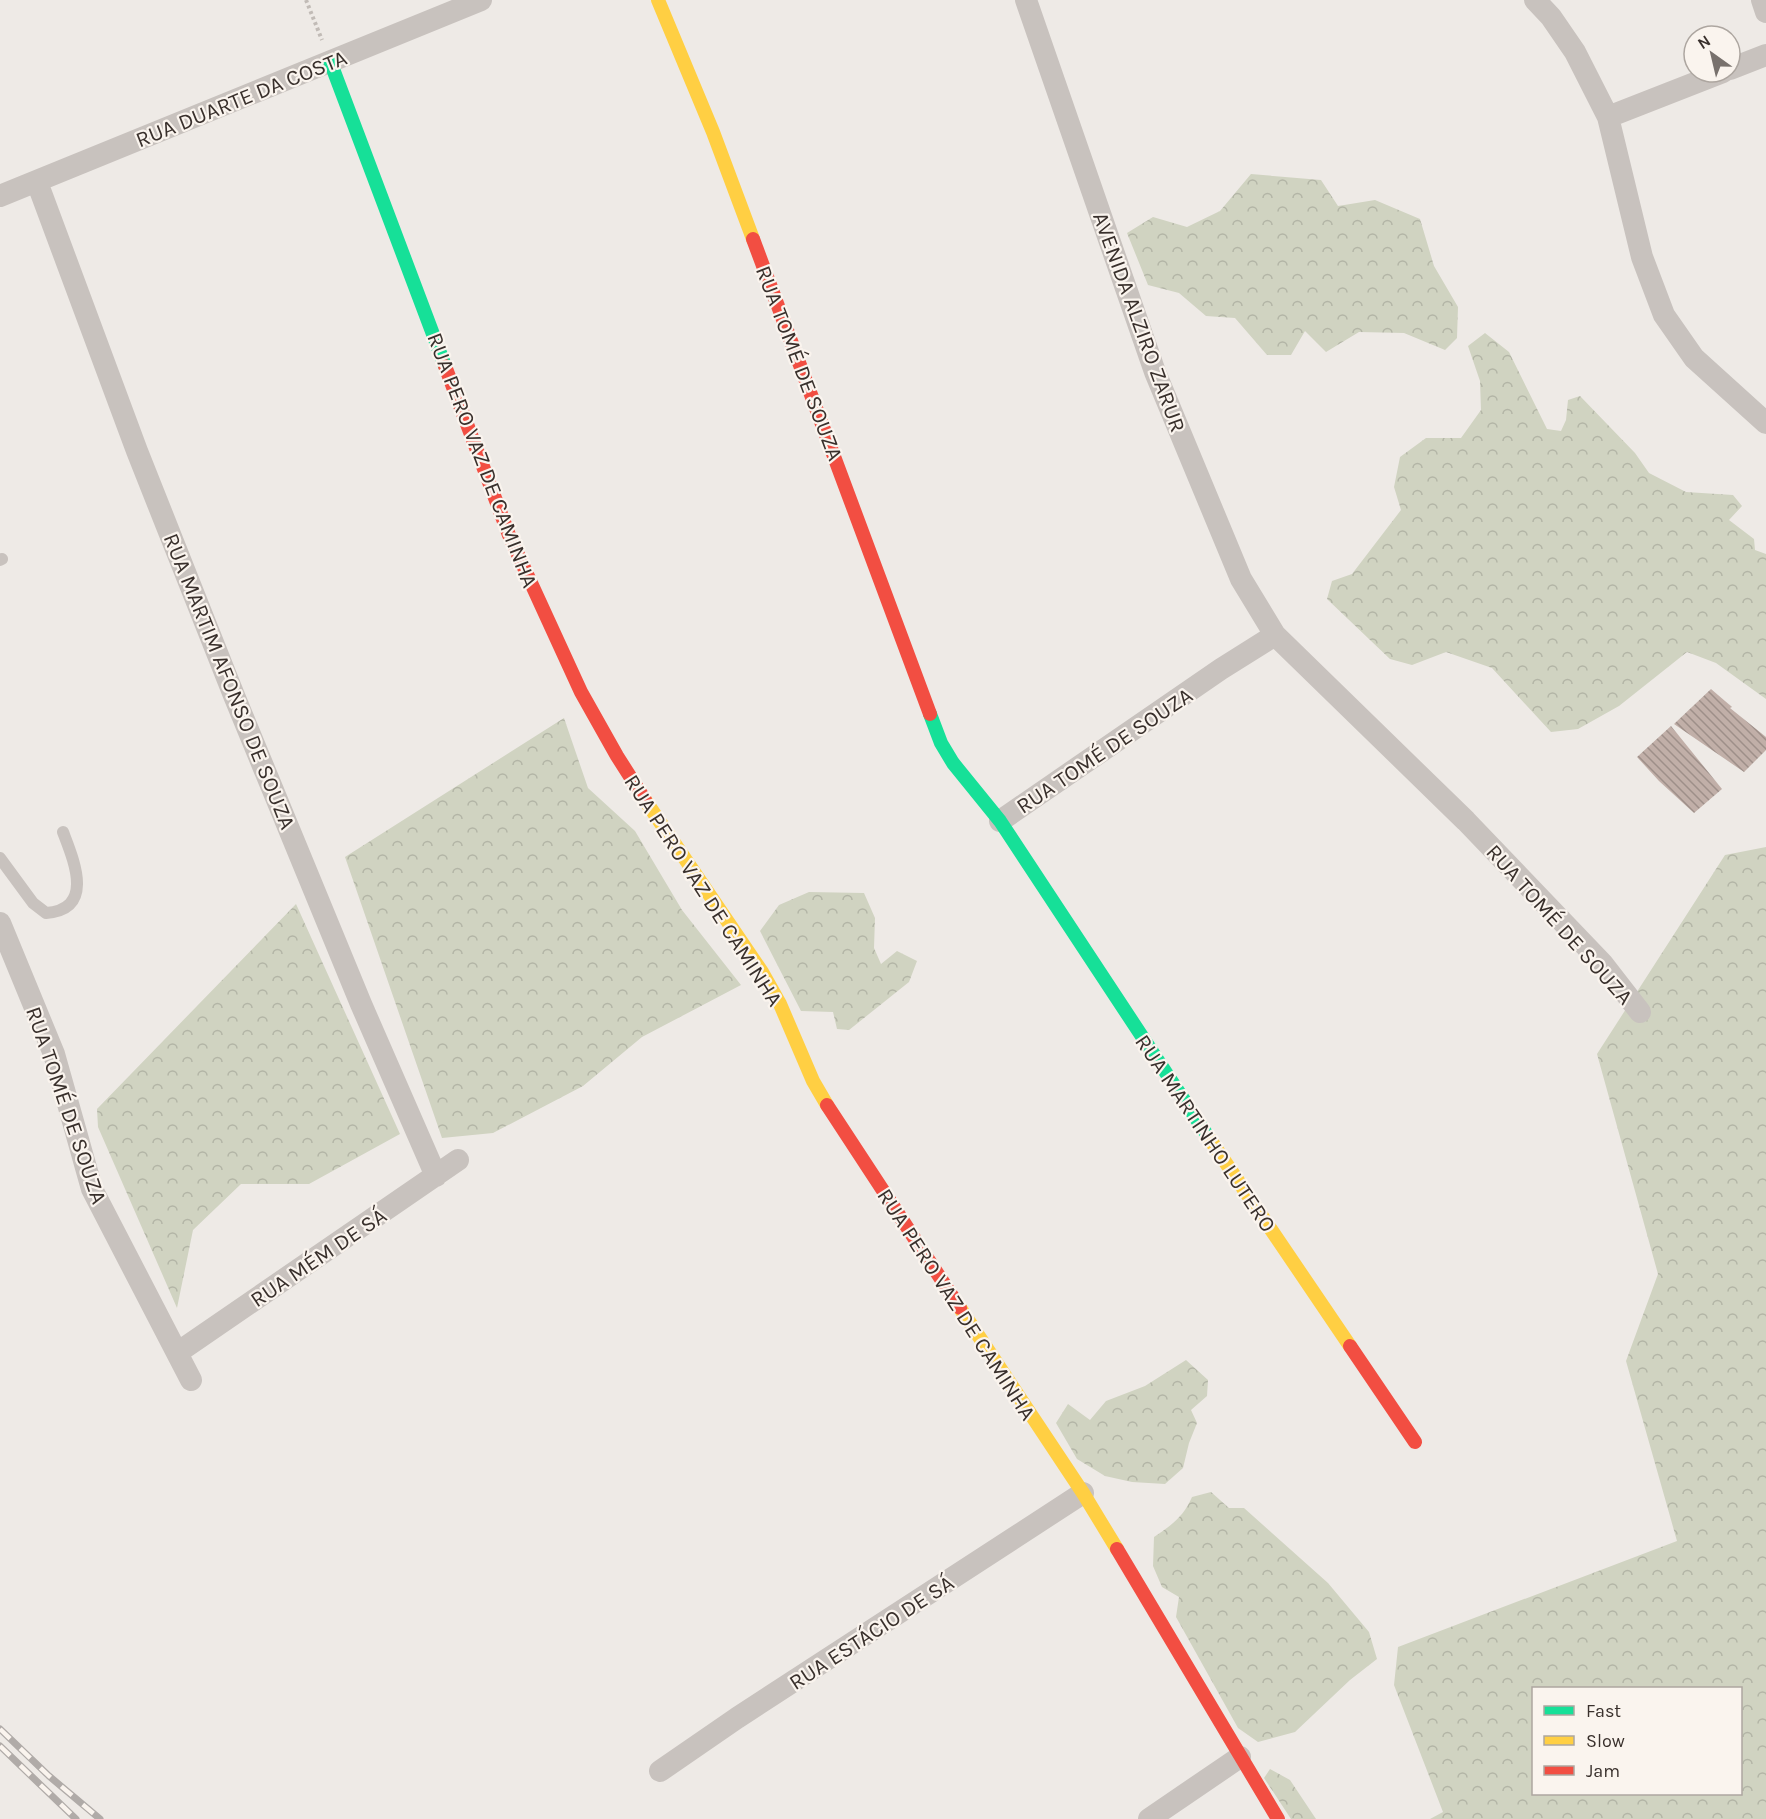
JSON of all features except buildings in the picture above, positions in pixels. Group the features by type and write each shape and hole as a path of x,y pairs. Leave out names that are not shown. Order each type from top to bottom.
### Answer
{"street":[{"name":"RUA DUARTE DA COSTA","path":"0,196 481,0"},
{"name":"RUA TOMÉ DE SOUZA","path":"658,0 713,132 941,743 953,763 1000,821 1221,669 1275,635 1466,821 1602,963 1640,1012"},
{"name":"AVENIDA ALZIRO ZARUR","path":"1026,0 1155,372 1241,579 1275,635"},
{"path":"1535,0 1551,17 1575,52 1608,117 1642,257 1664,315 1694,358 1766,423"},
{"path":"1762,0 1766,12"},
{"path":"1742,64 1766,55"},
{"name":"RUA PERO VAZ DE CAMINHA","path":"330,61 509,534 581,692 616,756 639,792 762,972 780,1004 813,1082 837,1122 1083,1493 1278,1819"},
{"path":"1608,117 1692,84"},
{"name":"RUA MARTIM AFONSO DE SOUZA","path":"37,182 137,451 235,698 436,1176"},
{"name":"RUA MARTINHO LUTERO","path":"1000,821 1255,1208 1415,1442"},
{"name":"RUA TOMÉ DE SOUZA","path":"0,923 54,1054 92,1189 191,1380"},
{"name":"RUA MÉM DE SÁ","path":"177,1353 458,1160"},
{"name":"RUA ESTÁCIO DE SÁ","path":"660,1771 737,1718 1083,1493"},
{"path":"1149,1819 1240,1757"}],"lane":[{"path":"0,858 33,903 46,913 59,912 69,906 78,890 76,868 63,832"}],"path":[{"path":"306,0 330,61"}],"green space":[{"path":"1251,174 1321,180 1338,206 1375,200 1420,219 1434,266 1458,307 1457,338 1445,350 1404,333 1359,332 1326,352 1305,331 1291,355 1267,355 1235,318 1206,316 1179,293 1148,285 1127,233 1153,217 1187,227 1220,211"},
{"path":"1485,333 1509,352 1547,429 1561,431 1566,420 1568,400 1580,396 1635,453 1649,473 1686,492 1733,495 1742,506 1729,520 1754,539 1755,550 1766,554 1766,699 1716,663 1687,652 1619,706 1578,729 1551,732 1492,668 1446,652 1412,665 1390,659 1327,599 1332,581 1352,574 1401,510 1394,487 1400,457 1426,438 1461,438 1481,410 1480,381 1468,346"},
{"path":"564,718 588,788 635,831 682,910 741,985 642,1037 583,1086 493,1133 442,1138 345,857"},
{"path":"1766,847 1766,1819 1430,1819 1443,1812 1394,1685 1398,1647 1677,1541 1626,1361 1658,1274 1597,1054 1725,855"},
{"path":"809,892 864,893 875,918 874,948 881,964 897,951 917,961 909,982 849,1030 837,1029 833,1012 801,1011 760,931 779,905"},
{"path":"296,904 400,1134 309,1184 241,1184 193,1230 177,1308 98,1127 97,1109"},
{"path":"1186,1360 1208,1380 1207,1396 1191,1410 1197,1423 1183,1468 1165,1484 1132,1482 1105,1476 1077,1459 1056,1423 1068,1404 1090,1420 1106,1401 1145,1386"},
{"path":"1211,1492 1229,1508 1244,1508 1328,1583 1369,1632 1377,1659 1350,1680 1295,1732 1258,1742 1238,1728 1176,1617 1179,1597 1162,1587 1153,1566 1154,1537 1176,1520 1192,1497"},
{"path":"1270,1769 1290,1780 1316,1819 1291,1819 1264,1778"}],"railway":[{"path":"0,1729 49,1776 100,1819"},
{"path":"0,1746 76,1819"}],"traffic: fast":[{"path":"330,61 445,366"},
{"path":"930,714 941,743 953,763 1000,821 1209,1138"}],"traffic: slow":[{"path":"658,0 713,132 753,239"},
{"path":"645,800 762,972 780,1004 813,1081 827,1105"},
{"path":"1209,1138 1350,1346"},
{"path":"960,1308 1083,1493 1117,1549"}],"traffic: jam":[{"path":"753,239 930,714"},
{"path":"445,366 509,535 581,692 645,800"},
{"path":"827,1105 960,1308"},
{"path":"1350,1346 1415,1442"},
{"path":"1117,1549 1278,1819"}]}
